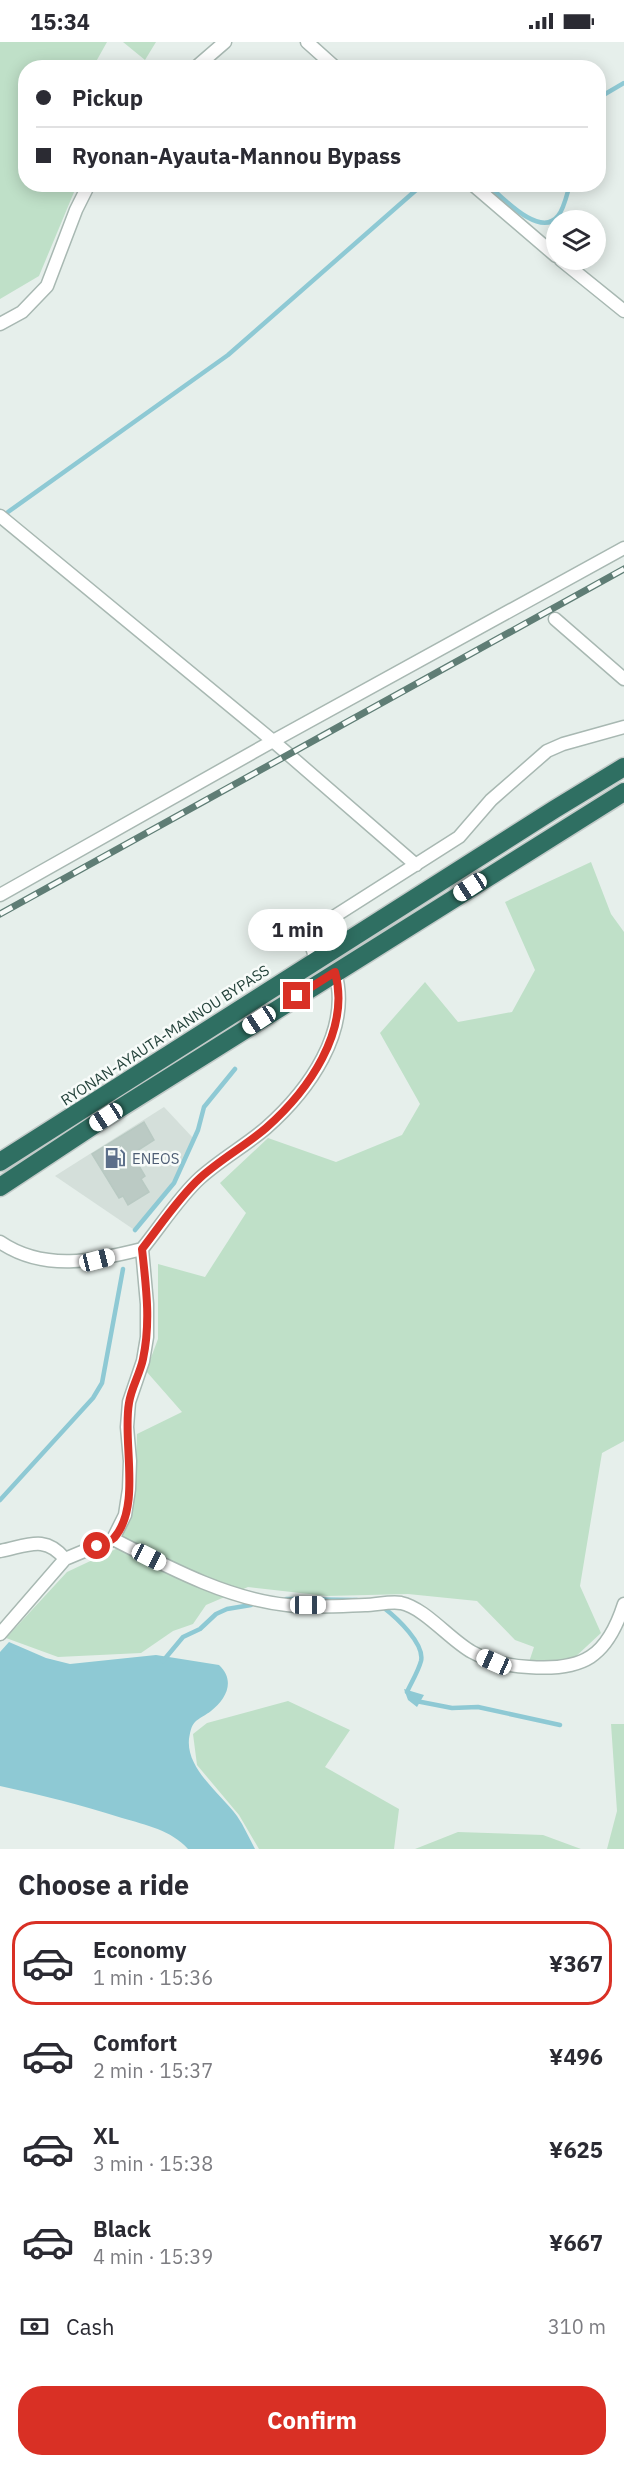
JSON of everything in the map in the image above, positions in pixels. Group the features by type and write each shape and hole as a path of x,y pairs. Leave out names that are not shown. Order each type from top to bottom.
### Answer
{"highway":[{"name":"RYONAN-AYAUTA-MANNOU BYPASS","path":"0,1162 624,767"},
{"path":"0,1187 335,972 624,792"}],"street":[{"path":"204,60 225,42"},
{"path":"307,42 327,60"},
{"path":"0,324 22,312 47,286 85,192"},
{"path":"481,192 546,247"},
{"path":"573,270 624,311"},
{"path":"0,516 273,741 416,865"},
{"path":"0,895 273,741 624,548"},
{"path":"555,620 624,679"},
{"path":"316,960 310,941 313,930 459,837 491,800 547,751 563,744 624,727"},
{"path":"0,1242 30,1256 70,1263 97,1260 142,1249 199,1179 266,1128 296,1098 311,1077 331,1040 337,1016 340,988 335,972"},
{"path":"0,1634 65,1559 113,1539 125,1515 129,1489 127,1427 129,1402 143,1361 147,1337 147,1304 142,1249"},
{"path":"113,1539 167,1566 244,1597 287,1605 350,1606 400,1603 418,1612 471,1652 494,1662 513,1666 568,1668 581,1663 604,1644 618,1622 624,1604"},
{"path":"0,1551 40,1543 56,1548 65,1559"}],"shaded area":[{"path":"164,1107 193,1138 176,1176 163,1195 133,1229 55,1176"}],"green space":[{"path":"0,42 107,42 97,60 18,60 18,192 74,192 39,276 0,299"},
{"path":"123,42 156,42 145,60"},
{"path":"591,862 611,914 624,932 624,1441 602,1453 580,1586 601,1633 572,1660 528,1665 534,1647 515,1640 477,1601 408,1594 327,1596 248,1587 206,1605 193,1624 173,1631 141,1653 58,1657 6,1638 67,1572 118,1548 135,1494 137,1434 182,1412 146,1371 158,1339 158,1264 205,1277 246,1213 220,1183 268,1138 336,1162 402,1135 420,1104 380,1033 425,982 458,1022 512,1012 535,970 505,902"},
{"path":"288,1701 350,1730 325,1767 399,1809 394,1849 259,1849 239,1815 197,1765 193,1734 207,1723"},
{"path":"611,1724 624,1724 624,1849 607,1849 617,1811"},
{"path":"458,1832 543,1835 581,1849 415,1849"}],"water":[{"path":"9,1642 46,1658 70,1664 156,1655 219,1665 227,1677 227,1690 221,1701 194,1724 189,1739 190,1750 199,1771 237,1816 255,1849 188,1849 174,1837 149,1826 0,1786 0,1652"},
{"path":"404,1689 424,1695 417,1707 408,1700"}],"building":[{"path":"144,1122 154,1140 132,1154 145,1176 141,1179 149,1192 128,1205 123,1196 119,1198 92,1154"}],"waterway":[{"path":"606,94 624,83"},
{"path":"8,512 228,355 414,192"},
{"path":"496,192 521,214 541,223 550,222 558,216 568,192"},
{"path":"135,1230 174,1183 198,1130 204,1107 235,1069"},
{"path":"0,1500 93,1398 102,1383 123,1269"},
{"path":"286,1599 357,1600"},
{"path":"163,1661 183,1637 200,1629 216,1614 227,1609 251,1605"},
{"path":"384,1608 409,1632 421,1654 420,1665 407,1692"},
{"path":"416,1701 452,1708 478,1707 560,1725"}],"railway":[{"path":"0,914 624,569"}],"place":[{"name":"ENEOS","path":"115,1158"}],"route":[{"path":"97,1546 113,1539 125,1515 129,1489 130,1461 127,1427 129,1402 143,1361 147,1337 147,1304 142,1249 199,1179 266,1128 296,1098 311,1077 331,1040 337,1016 340,988 335,972 297,996"}]}
